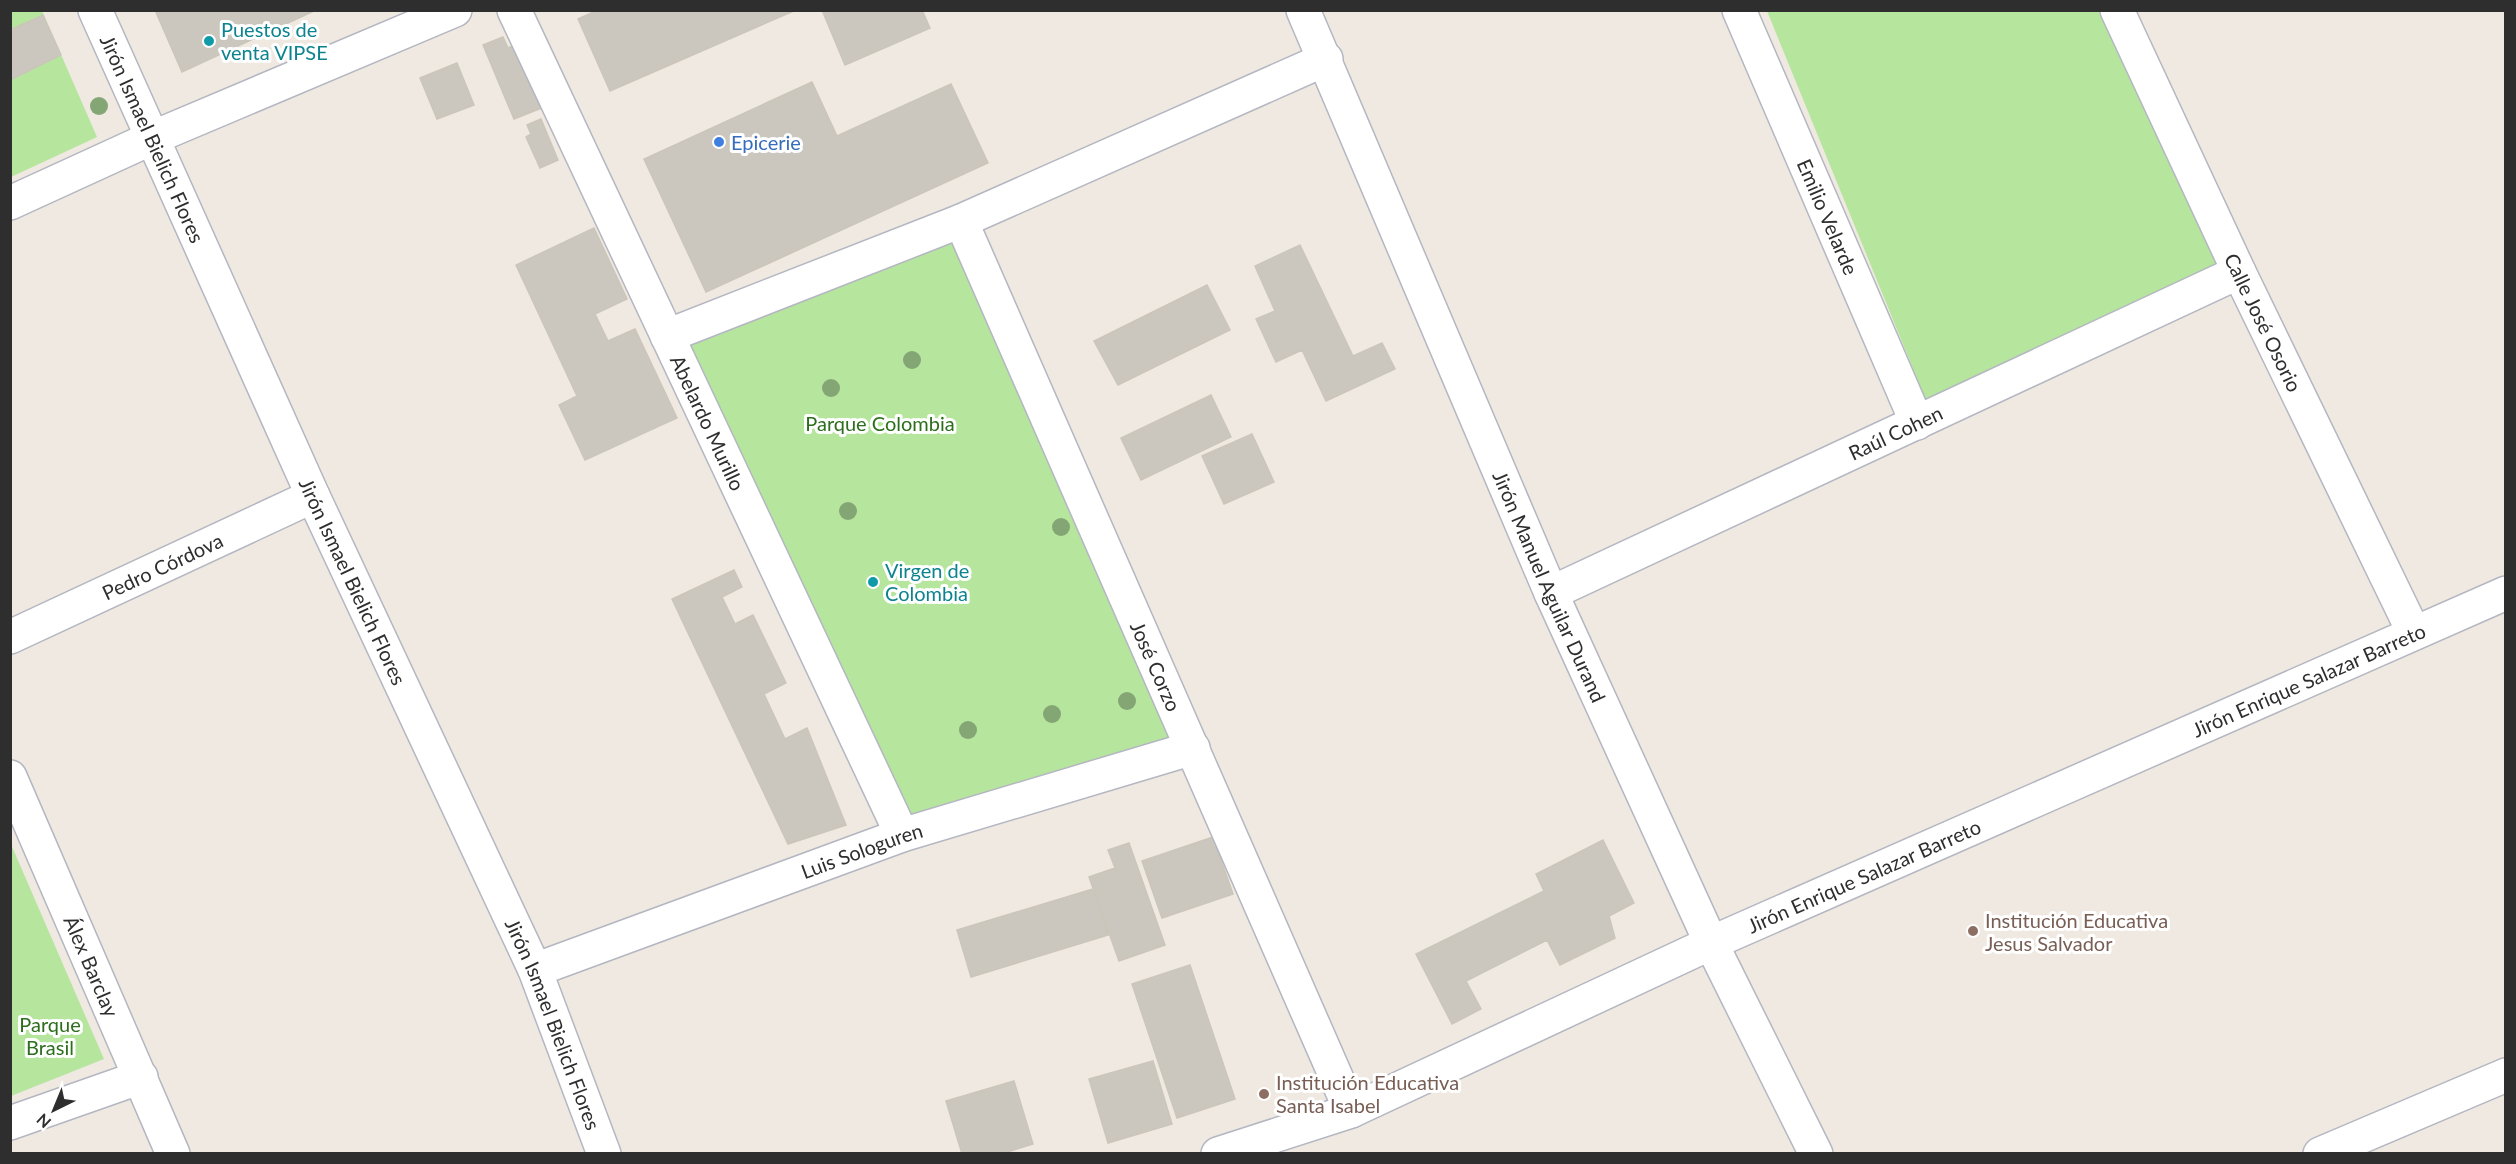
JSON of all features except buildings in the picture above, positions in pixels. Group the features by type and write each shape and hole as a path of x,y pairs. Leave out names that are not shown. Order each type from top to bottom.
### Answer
{"street":[{"name":"Jirón Ismael Bielich Flores","path":"95,10 314,496 535,970 604,1154"},
{"name":"Abelardo Murillo","path":"514,10 902,835"},
{"name":"Jirón Manuel Aguilar Durand","path":"1304,10 1551,593 1711,943 1816,1154"},
{"name":"Emilio Velarde","path":"1739,10 1917,423"},
{"name":"Calle José Osorio","path":"2117,10 2414,633"},
{"path":"10,203 152,138 445,12"},
{"path":"667,336 961,221 1326,59"},
{"name":"José Corzo","path":"961,221 1351,1111"},
{"name":"Raúl Cohen","path":"1551,593 2240,272"},
{"name":"Pedro Córdova","path":"10,637 314,496"},
{"name":"Jirón Enrique Salazar Barreto","path":"1218,1154 1351,1111 1711,943 2505,593"},
{"name":"Luis Sologuren","path":"535,970 902,835 1193,748"},
{"name":"Álex Barclay","path":"10,777 173,1154"},
{"path":"2320,1154 2505,1075"},
{"path":"10,1123 141,1077"}],"green space":[{"path":"10,11 42,11 97,137 11,177"},
{"path":"1767,11 2099,11 2218,266 1927,403"},
{"name":"Parque Colombia","path":"961,221 1193,748 902,835 667,336"},
{"name":"Parque Brasil","path":"10,842 104,1059 11,1096 10,1096"}],"place":[{"name":"Puestos de venta VIPSE","path":"209,41"},
{"name":"Epicerie","path":"719,142"},
{"name":"Virgen de Colombia","path":"873,582"},
{"name":"Institución Educativa Jesus Salvador","path":"1973,931"},
{"name":"Institución Educativa Santa Isabel","path":"1264,1094"}]}
